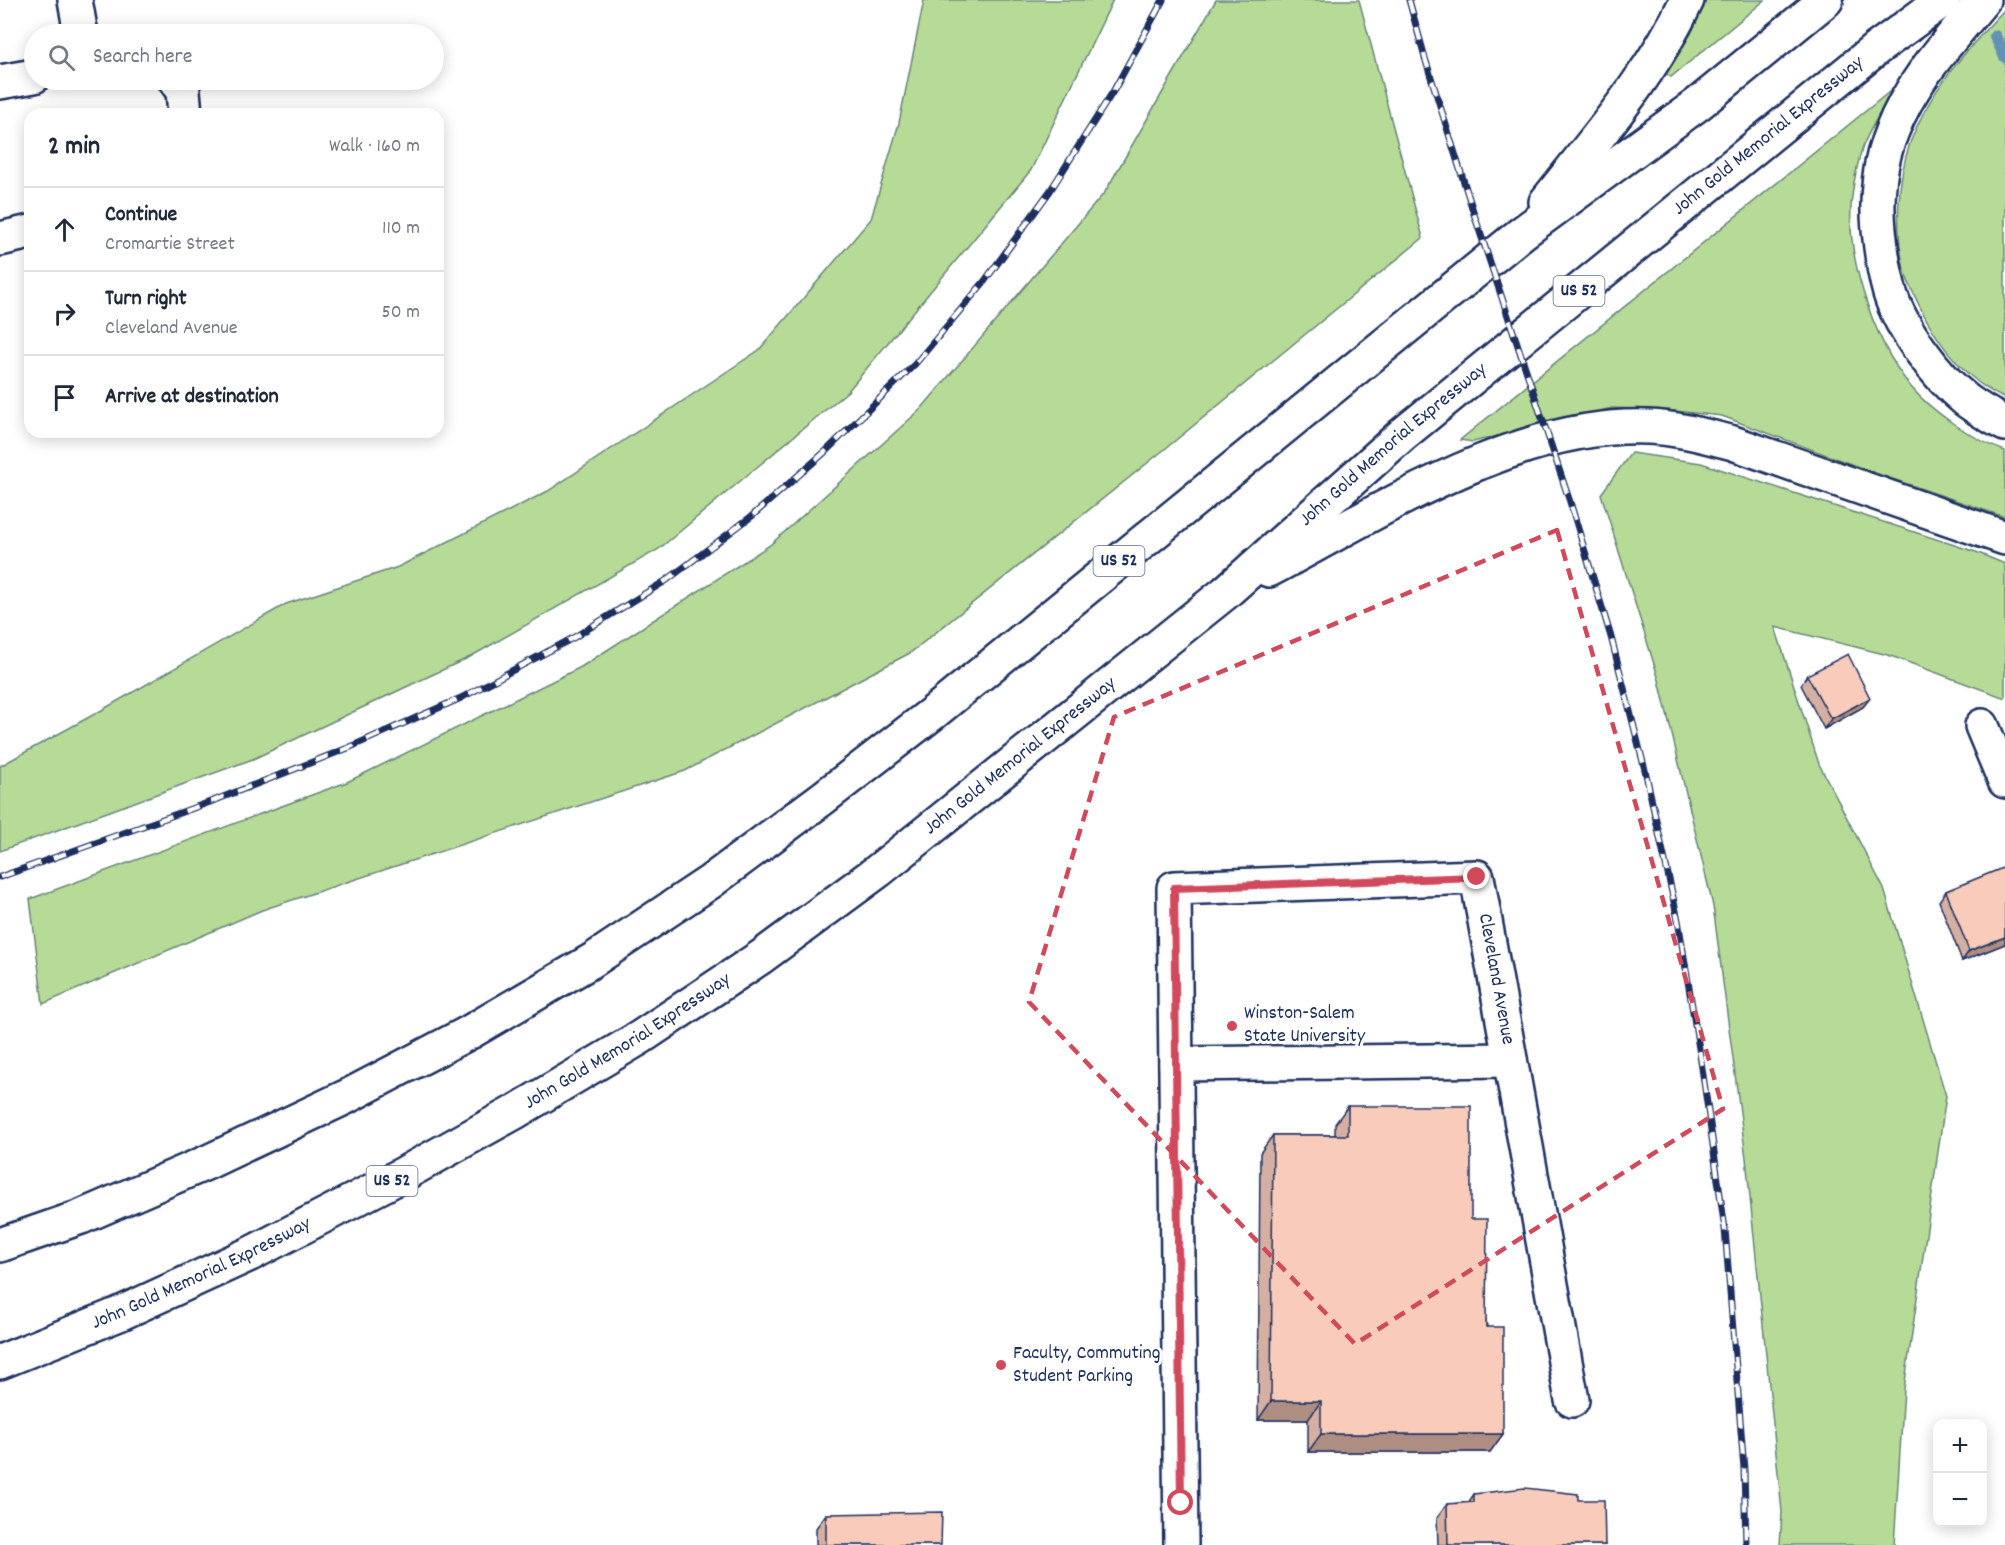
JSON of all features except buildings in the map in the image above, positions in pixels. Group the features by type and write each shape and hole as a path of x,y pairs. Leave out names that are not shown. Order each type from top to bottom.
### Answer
{"main road":[{"path":"75,0 79,24"},
{"path":"1522,233 1647,71 1674,28 1688,0"},
{"name":"US 52","path":"0,1245 102,1208 208,1162 346,1097 470,1032 602,953 710,882 933,713 1522,233 1698,104 1826,0"},
{"name":"John Gold Memorial Expressway","path":"0,1362 119,1314 250,1254 398,1177 514,1112 640,1037 761,957 878,872 1225,593 1402,435 1876,49 1943,0"},
{"path":"1983,0 1936,57 1911,94 1891,131 1881,171 1877,209 1881,253 1891,295 1911,336 1936,370 1966,400 2005,424"},
{"path":"0,82 24,78"},
{"path":"182,90 184,108"},
{"path":"0,239 24,233"},
{"path":"1225,593 1416,493 1482,462 1528,444 1572,433 1613,428 1650,427 1692,432 1733,443 2005,538"},
{"path":"1982,726 2005,780"},
{"name":"Cleveland Avenue","path":"1176,1064 1174,888 1477,877 1510,1060"},
{"path":"1181,1545 1176,1064 1510,1060 1572,1400"}],"highlighted area":[{"path":"1557,530 1723,1109 1355,1344 1029,1002 1114,717"}],"green space":[{"path":"924,0 1113,0 1031,170 848,391 659,549 470,657 253,759 0,851 0,766 286,604 398,567 548,491 759,350 871,219 899,123"},
{"path":"1216,0 1359,0 1423,238 910,653 685,771 262,910 43,1004 30,899 347,782 581,667 770,545 921,409 1105,192"},
{"path":"1706,0 1765,0 1671,77 1665,73 1691,34"},
{"path":"2005,9 2005,399 1990,391 1964,370 1943,346 1926,318 1905,273 1899,238 1899,205 1902,173 1918,124 1951,71"},
{"path":"1894,88 1865,141 1856,174 1851,213 1856,266 1873,320 1884,345 1911,387 1930,406 1954,424 1980,440 2005,451 2005,517 1875,473 1722,416 1666,410 1612,408 1473,442 1460,440"},
{"path":"1631,453 1701,463 1976,552 2005,564 2005,698 1888,655 1775,627 1819,764 1884,889 1946,1096 1904,1389 1894,1545 1780,1545 1782,1512 1746,1158 1713,906 1659,680 1601,494"}],"waterway":[{"path":"1995,36 2005,57"}],"railway":[{"path":"0,877 213,801 348,748 461,698 573,638 667,580 752,516 825,452 915,364 984,282 1050,191 1114,90 1163,0"},
{"path":"1409,0 1474,214 1570,502 1611,637 1645,770 1678,920 1725,1229 1744,1469 1746,1545"}],"place":[{"name":"Winston-Salem State University","path":"1232,1026"},
{"name":"Faculty, Commuting Student Parking","path":"1001,1365"}],"route":[{"path":"1181,1503 1174,888 1477,877"}]}
